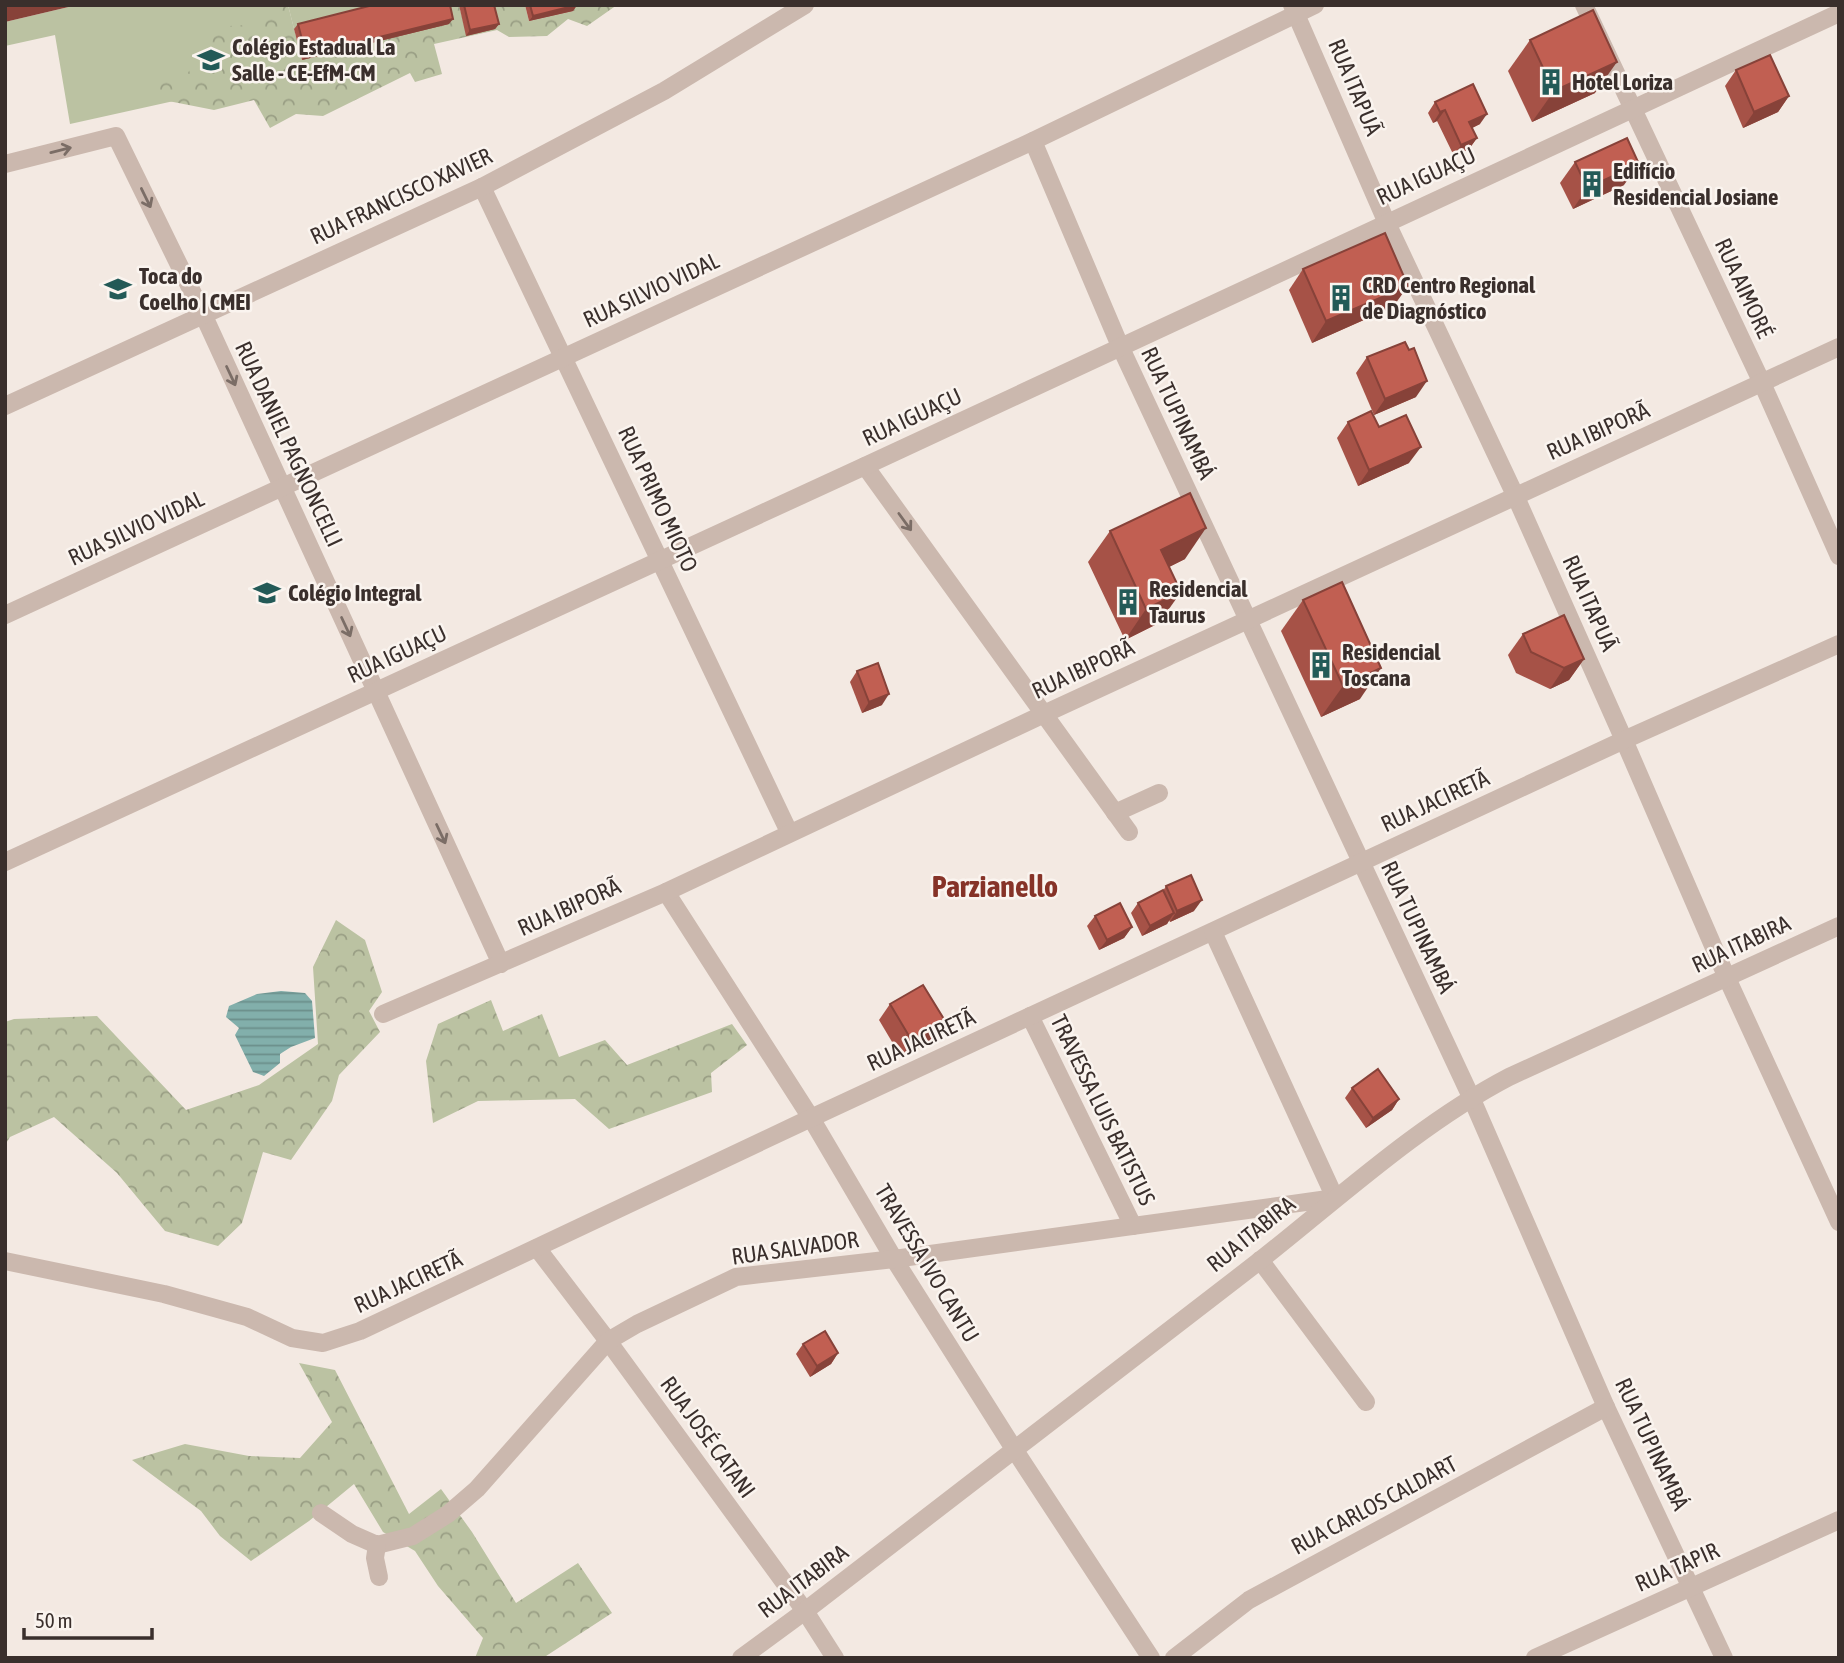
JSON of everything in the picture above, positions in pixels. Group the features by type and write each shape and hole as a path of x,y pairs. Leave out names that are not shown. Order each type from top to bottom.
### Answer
{"street":[{"name":"RUA FRANCISCO XAVIER","path":"5,406 482,187 664,91 805,5"},
{"name":"RUA SILVIO VIDAL","path":"5,615 1033,141 1294,10 1315,5"},
{"name":"RUA AIMORÉ","path":"1584,5 1762,383 1839,556"},
{"name":"RUA ITAPUÃ","path":"1294,10 1387,221 1515,495 1727,978 1839,1222"},
{"name":"RUA IGUAÇU","path":"6,861 865,466 1839,13"},
{"name":"RUA DANIEL PAGNONCELLI","path":"5,164 116,136 203,314 501,964"},
{"name":"RUA TUPINAMBÁ","path":"1033,141 1120,346 1471,1097 1606,1407 1724,1658"},
{"name":"RUA PRIMO MIOTO","path":"482,187 789,832"},
{"name":"RUA IBIPORÃ","path":"383,1013 666,892 789,832 1839,347"},
{"path":"865,466 1129,832"},
{"name":"RUA JACIRETÃ","path":"5,1261 164,1294 247,1317 292,1338 323,1343 360,1331 1624,740 1839,644"},
{"path":"1115,813 1159,793"},
{"name":"TRAVESSA IVO CANTU","path":"666,892 811,1118 894,1259 1014,1449 1151,1658"},
{"name":"RUA ITABIRA","path":"741,1658 1259,1260 1335,1198 1471,1097 1509,1077 1839,926"},
{"path":"1213,932 1335,1198"},
{"name":"TRAVESSA LUIS BATISTUS","path":"1030,1016 1133,1226"},
{"name":"RUA SALVADOR","path":"377,1545 413,1536 447,1514 477,1489 608,1341 637,1324 736,1277 894,1259 1335,1198"},
{"name":"RUA JOSÉ CATANI","path":"537,1248 805,1611 835,1658"},
{"path":"1259,1260 1366,1402"},
{"name":"RUA CARLOS CALDART","path":"1174,1658 1249,1600 1606,1407"},
{"path":"321,1513 352,1534 377,1545 375,1559 379,1577"},
{"name":"RUA TAPIR","path":"1535,1658 1839,1520"}],"green space":[{"path":"77,5 277,5 228,89 70,124 55,35 5,46 5,22"},
{"path":"262,5 288,5 302,60 445,5 459,5 467,36 489,5 525,5 529,21 573,11 572,5 617,5 587,26 568,19 547,36 509,37 497,30 434,44 442,74 415,82 410,73 323,116 296,114 270,128 254,100 214,110 153,98 160,72 185,79 211,27 265,24"},
{"path":"288,5 391,5 294,29"},
{"path":"336,920 365,940 382,992 369,1011 380,1032 339,1075 332,1101 291,1160 263,1152 242,1223 218,1246 165,1231 117,1173 54,1117 10,1137 5,1145 5,1022 14,1019 97,1016 186,1110 259,1085 318,1044 313,967"},
{"path":"491,1000 503,1031 542,1014 559,1057 605,1040 627,1065 732,1024 747,1045 711,1073 712,1092 609,1129 575,1099 478,1101 433,1123 426,1061 438,1024"},
{"path":"299,1363 335,1370 409,1514 441,1489 472,1532 516,1603 578,1563 612,1613 543,1658 475,1658 483,1638 438,1586 415,1551 383,1532 354,1484 309,1521 251,1561 220,1536 201,1511 132,1460 185,1444 249,1456 300,1458 332,1422"}],"water":[{"path":"281,991 305,993 312,1001 315,1038 280,1054 280,1063 264,1076 253,1072 235,1035 239,1028 226,1017 229,1006 257,994"}],"building":[{"name":"Colégio Estadual La Salle - CE-EfM-CM","path":"373,5 450,5 453,19 306,55 298,24"},
{"path":"464,5 494,5 499,24 470,30"},
{"path":"530,5 577,5 533,16"},
{"path":"1593,10 1617,62 1554,91 1530,40"},
{"path":"1770,55 1789,96 1754,112 1736,70"},
{"path":"1473,84 1487,114 1469,122 1477,138 1461,145 1445,110 1440,112 1435,102"},
{"path":"1627,138 1639,164 1587,188 1575,162"},
{"path":"1385,233 1408,286 1326,321 1303,269"},
{"path":"1405,342 1409,350 1414,348 1427,381 1385,399 1367,357"},
{"path":"1371,411 1379,427 1406,415 1421,447 1369,470 1348,422"},
{"path":"1190,493 1206,528 1161,550 1181,592 1146,609 1110,531"},
{"path":"1342,582 1381,668 1343,686 1303,600"},
{"path":"1564,615 1584,659 1564,668 1531,652 1523,634"},
{"path":"878,663 889,694 869,702 857,671"},
{"path":"1191,875 1202,900 1177,911 1166,886"},
{"path":"1163,890 1174,913 1150,926 1138,903"},
{"path":"1120,903 1132,927 1107,940 1095,916"},
{"path":"923,985 947,1024 912,1041 890,1004"},
{"path":"1378,1069 1399,1099 1373,1118 1352,1088"},
{"path":"825,1331 838,1353 817,1366 803,1344"}],"place":[{"name":"Colégio Estadual La Salle - CE-EfM-CM","path":"211,60"},
{"name":"Hotel Loriza","path":"1551,82"},
{"name":"Edifício Residencial Josiane","path":"1592,184"},
{"name":"Toca do Coelho | CMEI","path":"118,289"},
{"name":"CRD Centro Regional de Diagnóstico","path":"1341,298"},
{"name":"Colégio Integral","path":"267,593"},
{"name":"Residencial Taurus","path":"1128,602"},
{"name":"Residencial Toscana","path":"1321,665"}],"district":[{"name":"Parzianello","path":"995,886"}]}
